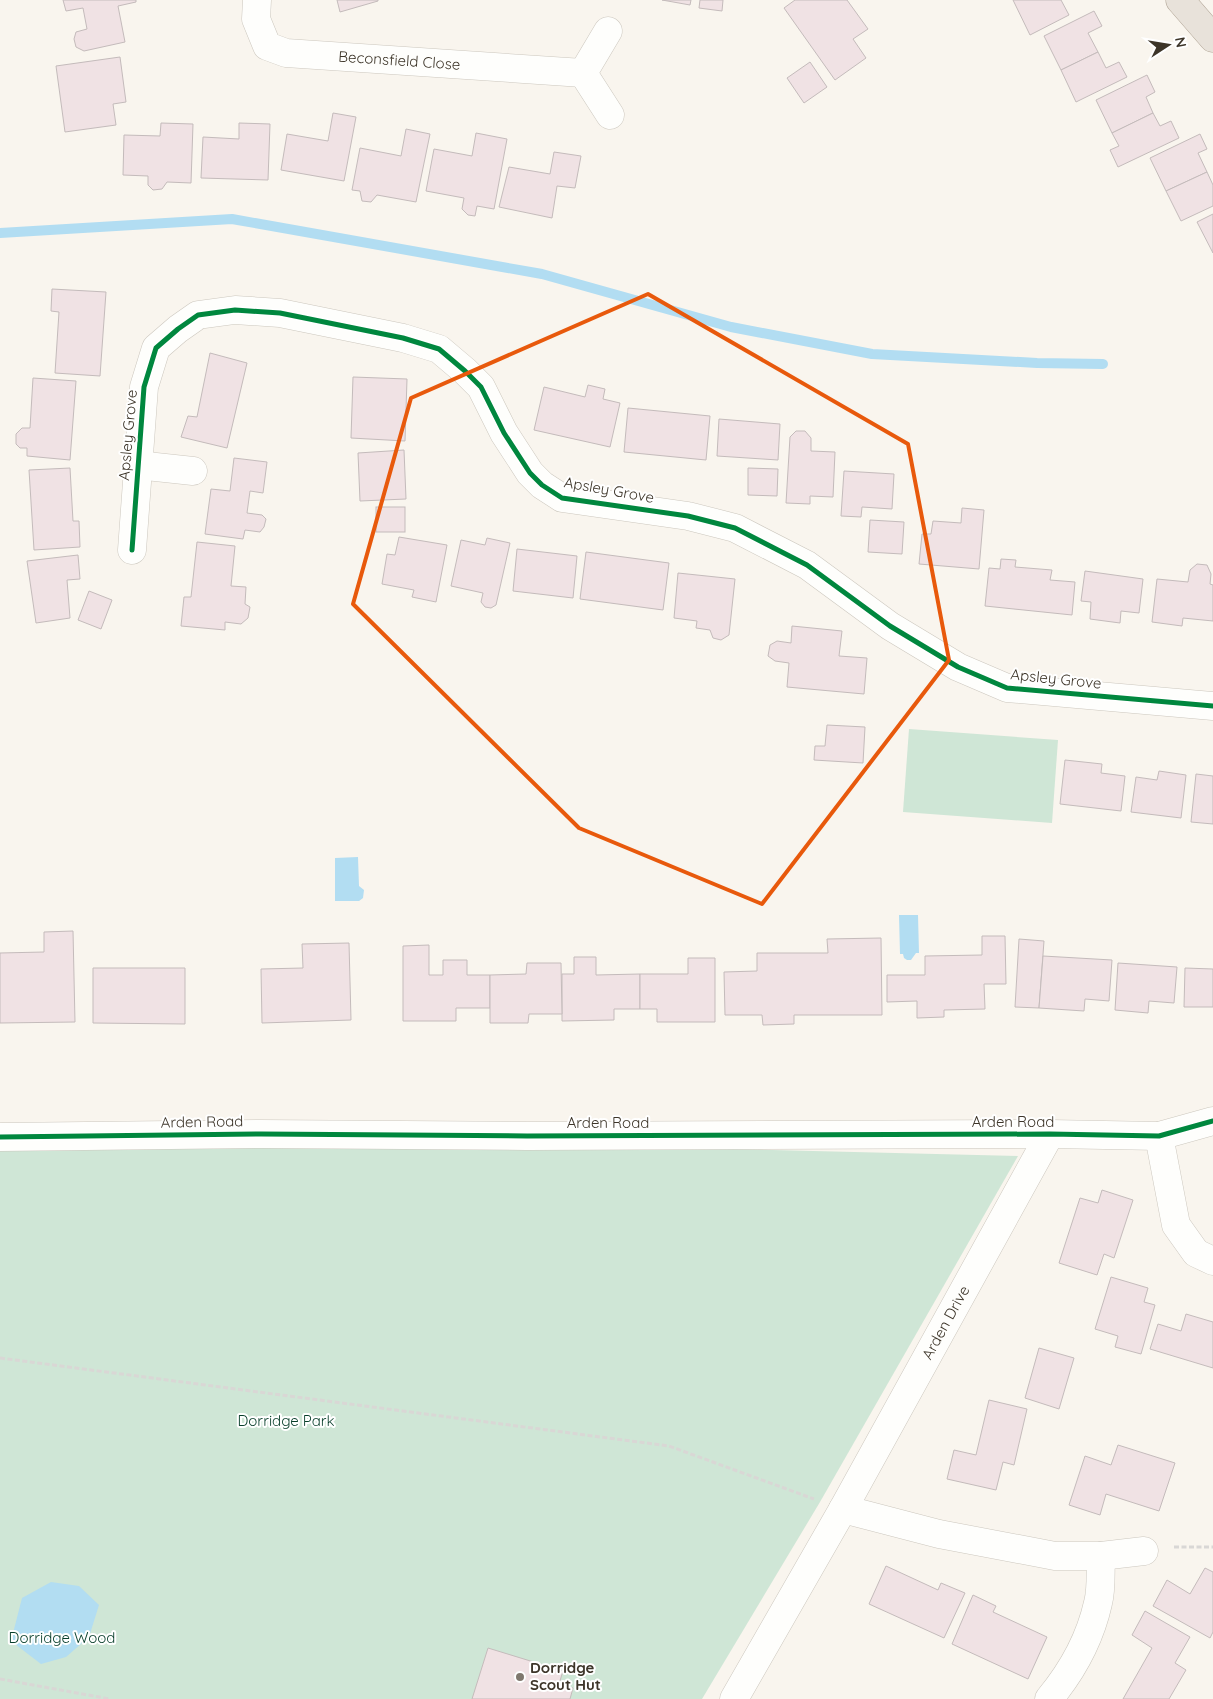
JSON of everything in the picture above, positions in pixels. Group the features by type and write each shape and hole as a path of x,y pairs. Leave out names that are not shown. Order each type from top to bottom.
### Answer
{"main road":[{"path":"1180,0 1213,38"}],"street":[{"name":"Beconsfield Close","path":"257,0 256,19 267,46 286,53 583,73"},
{"path":"608,32 583,73 610,115"},
{"name":"Apsley Grove","path":"132,550 144,386 156,348 198,315 235,310 280,313 403,338 439,349 481,387 504,433 530,473 542,485 562,498 688,516 735,528 806,565 890,626 958,667 1007,688 1213,706"},
{"name":"Apsley Grove","path":"137,465 193,471"},
{"name":"Arden Road","path":"0,1137 261,1134 527,1136 1050,1134 1159,1136 1213,1120"},
{"name":"Arden Drive","path":"734,1699 843,1509 1050,1134"},
{"path":"1159,1136 1176,1225 1196,1253 1213,1261"},
{"path":"843,1509 939,1534 1054,1556 1100,1556 1144,1551"},
{"path":"1049,1699 1068,1676 1087,1639 1099,1601 1100,1556"}],"path":[{"path":"0,1358 670,1446 843,1509"},
{"path":"1144,1551 1175,1547 1213,1547"},
{"path":"0,1679 110,1699"}],"highlighted area":[{"path":"648,294 908,444 949,660 762,904 579,828 353,604 411,398"}],"green space":[{"path":"909,729 1058,740 1052,823 903,812"},
{"name":"Dorridge Park","path":"529,1144 1018,1156 820,1502 702,1699 0,1699 0,1149"}],"water":[{"path":"358,857 359,886 364,890 363,898 359,901 335,901 335,858"},
{"path":"899,915 918,915 919,953 916,953 911,960 907,960 903,954 900,954"},
{"path":"51,1582 79,1586 99,1605 89,1637 66,1657 41,1664 11,1641 22,1598"}],"building":[{"path":"63,0 136,0 136,2 118,6 125,42 84,51 76,47 74,39 76,32 87,29 83,8 66,11"},
{"path":"337,0 378,0 378,1 340,12"},
{"path":"662,0 691,0 690,5"},
{"path":"700,0 723,0 722,11 699,8"},
{"path":"795,0 847,0 868,29 853,39 866,58 835,80 784,8"},
{"path":"1013,0 1061,0 1069,15 1030,35"},
{"path":"1094,11 1102,26 1088,33 1098,52 1061,70 1044,36"},
{"path":"1098,52 1106,68 1119,62 1127,77 1076,102 1061,70"},
{"path":"120,57 126,102 113,104 116,125 65,132 56,66"},
{"path":"810,62 827,87 804,103 787,78"},
{"path":"1147,75 1155,92 1146,97 1153,113 1112,133 1096,100"},
{"path":"333,113 356,117 344,181 281,170 287,134 328,141"},
{"path":"1153,113 1160,126 1171,121 1179,138 1118,167 1110,150 1119,146 1112,133"},
{"path":"161,123 193,124 191,183 167,182 162,189 153,190 148,185 148,176 123,175 124,135 160,136"},
{"path":"239,123 270,124 268,180 201,178 203,137 239,139"},
{"path":"406,129 430,134 416,202 377,195 371,202 362,201 360,191 352,190 360,148 401,156"},
{"path":"476,133 507,139 494,209 477,206 475,216 468,215 462,209 464,198 426,191 434,149 472,156"},
{"path":"1200,134 1207,149 1198,153 1207,172 1166,191 1150,158"},
{"path":"554,152 581,156 575,188 557,186 552,218 499,207 509,167 550,174"},
{"path":"1207,172 1213,185 1213,206 1181,221 1166,191"},
{"path":"1213,214 1213,253 1197,222"},
{"path":"52,289 106,292 100,376 55,373 59,312 51,311"},
{"path":"210,353 247,363 227,448 181,437 188,416 197,417"},
{"path":"353,377 407,379 405,441 351,438"},
{"path":"33,378 76,381 70,460 27,456 27,448 20,448 16,444 16,434 22,428 30,428"},
{"path":"588,385 605,389 603,399 620,403 610,447 534,430 544,387 585,397"},
{"path":"628,408 710,416 706,460 624,452"},
{"path":"719,419 780,424 778,460 717,456"},
{"path":"796,431 805,431 811,438 811,451 835,452 833,497 810,496 810,504 786,503 790,437"},
{"path":"404,450 406,499 360,501 358,453"},
{"path":"234,458 267,462 263,493 250,491 247,513 262,515 266,519 264,527 260,532 245,530 243,539 205,534 211,489 230,491"},
{"path":"70,468 73,521 79,521 80,547 34,550 29,470"},
{"path":"748,468 778,469 777,496 748,495"},
{"path":"844,471 894,474 892,509 862,507 861,517 841,516"},
{"path":"376,507 405,507 405,532 376,532"},
{"path":"962,508 984,510 979,569 919,564 922,534 931,534 933,521 961,523"},
{"path":"870,520 904,522 902,554 868,552"},
{"path":"399,537 447,545 436,602 412,597 414,590 382,584 387,554 395,555"},
{"path":"487,538 510,543 496,605 491,608 485,607 481,602 483,593 451,586 461,540 485,545"},
{"path":"197,542 235,546 231,586 246,587 245,604 250,607 248,618 241,624 225,622 225,630 181,626 184,597 191,597"},
{"path":"517,549 577,556 573,598 513,591"},
{"path":"586,552 669,563 663,610 580,599"},
{"path":"78,555 80,579 67,580 70,618 36,623 27,561"},
{"path":"1001,559 1016,560 1015,567 1052,570 1050,580 1075,582 1072,615 985,606 989,568 1000,569"},
{"path":"1197,564 1207,565 1211,574 1210,584 1213,585 1213,621 1183,618 1182,626 1152,622 1157,579 1188,582 1190,570"},
{"path":"1085,571 1143,579 1139,613 1121,611 1120,623 1090,619 1091,602 1081,601"},
{"path":"678,573 735,579 729,635 721,640 713,638 710,630 696,628 697,621 674,618"},
{"path":"89,591 112,600 101,629 78,620"},
{"path":"792,626 842,631 839,656 867,658 864,694 787,687 789,663 775,661 768,656 770,645 777,641 791,643"},
{"path":"827,725 865,727 863,763 814,760 815,746 825,746"},
{"path":"1065,760 1102,764 1101,773 1125,776 1121,811 1060,804"},
{"path":"1159,771 1186,775 1181,818 1131,812 1136,777 1157,780"},
{"path":"1196,774 1213,776 1213,824 1191,822"},
{"path":"73,931 75,1022 0,1023 0,953 44,952 44,932"},
{"path":"982,936 1005,936 1006,984 984,984 985,1009 944,1010 944,1017 917,1018 917,1001 887,1002 887,975 925,975 925,956 982,955"},
{"path":"881,938 882,1015 794,1015 794,1024 763,1025 762,1015 725,1015 724,972 757,971 757,953 828,953 827,939"},
{"path":"1019,939 1044,941 1039,1008 1015,1007"},
{"path":"349,943 351,1020 262,1023 261,969 303,968 302,944"},
{"path":"429,945 429,975 443,975 443,960 467,960 467,975 490,975 490,1008 456,1008 456,1021 403,1021 403,946"},
{"path":"1043,956 1112,960 1109,1001 1085,999 1084,1011 1039,1008"},
{"path":"574,957 596,957 596,975 640,974 640,1009 614,1009 614,1020 562,1021 562,974 574,974"},
{"path":"688,958 715,958 715,1022 657,1022 657,1009 640,1009 640,974 688,974"},
{"path":"527,963 561,963 562,1014 529,1014 528,1023 490,1023 490,975 526,974"},
{"path":"1118,963 1177,967 1174,1003 1149,1001 1148,1013 1115,1010"},
{"path":"93,968 185,968 185,1024 93,1023"},
{"path":"1185,968 1213,969 1213,1007 1184,1007"},
{"path":"1102,1190 1133,1200 1114,1258 1104,1254 1097,1275 1059,1263 1080,1198 1098,1203"},
{"path":"1111,1277 1148,1288 1144,1302 1155,1305 1141,1354 1115,1347 1118,1336 1095,1329"},
{"path":"1186,1314 1213,1322 1213,1368 1150,1349 1158,1324 1181,1331"},
{"path":"1039,1348 1074,1358 1059,1409 1025,1398"},
{"path":"989,1400 1027,1409 1014,1465 1003,1462 996,1490 947,1479 954,1450 976,1455"},
{"path":"1118,1445 1175,1463 1159,1511 1106,1494 1100,1515 1069,1505 1085,1456 1111,1465"},
{"path":"886,1566 938,1590 941,1583 965,1593 944,1638 869,1604"},
{"path":"1205,1568 1213,1572 1213,1632 1210,1638 1153,1606 1167,1580 1190,1594"},
{"path":"973,1595 996,1606 993,1612 1047,1637 1028,1679 952,1644"},
{"path":"1145,1611 1190,1637 1175,1663 1186,1670 1169,1699 1123,1699 1152,1648 1132,1635"},
{"name":"Dorridge Scout Hut","path":"488,1648 563,1671 559,1684 573,1688 570,1699 472,1699"}],"waterway":[{"path":"0,233 232,219 542,274 731,327 872,354 1037,363 1103,364"}],"cycle path":[{"path":"132,550 144,387 156,348 198,315 235,310 280,313 403,338 439,349 481,387 504,433 530,473 542,485 562,498 688,516 735,528 807,565 890,626 958,667 1007,688 1213,706"},
{"path":"0,1137 261,1134 527,1136 1050,1134 1159,1136 1213,1121"}],"place":[{"name":"Dorridge Scout Hut","path":"520,1677"}],"park label":[{"name":"Dorridge Wood","path":"62,1638"}]}
